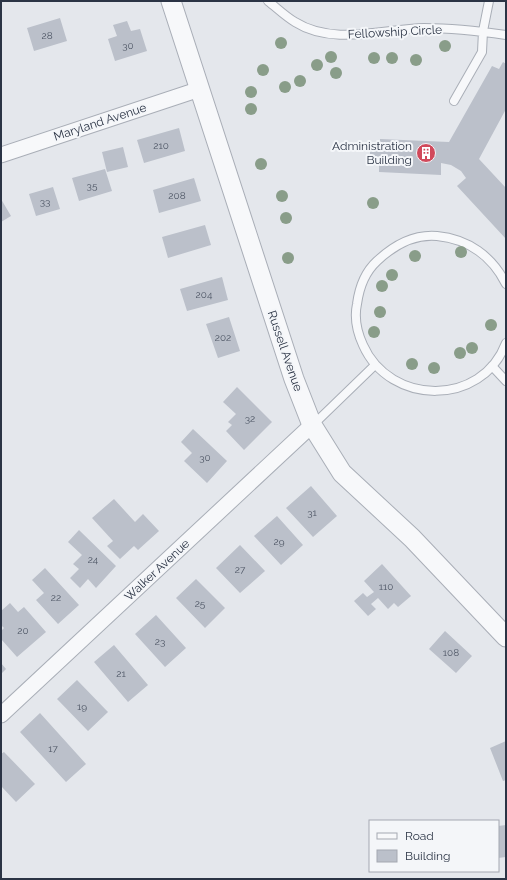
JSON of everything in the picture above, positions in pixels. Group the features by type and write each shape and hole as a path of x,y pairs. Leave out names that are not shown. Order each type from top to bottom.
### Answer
{"street":[{"name":"Russell Avenue","path":"170,1 294,379 312,425 342,473 412,538 506,637"},
{"name":"Maryland Avenue","path":"1,155 200,89"},
{"name":"Walker Avenue","path":"1,715 312,425"}],"lane":[{"name":"Fellowship Circle","path":"268,1 296,23 315,30 340,35 424,28 483,31 506,35"},
{"path":"454,101 482,52 483,31 489,1"},
{"path":"506,284 492,261 466,243 448,237 434,236 416,238 403,242 387,251 375,263 364,278 358,295 356,311 359,338 366,354 375,365 383,374 397,382 409,388 422,391 445,391 458,388 474,381 492,366 506,343"},
{"path":"312,425 375,365"},
{"path":"492,366 506,381"}],"building":[{"path":"60,18 67,41 34,51 27,28"},
{"path":"127,21 131,31 140,29 147,51 115,61 108,39 117,36 113,25"},
{"name":"Administration Building","path":"503,62 506,64 506,109 479,159 506,188 506,239 457,186 466,178 461,171 451,165 441,163 441,175 379,172 379,163 370,163 370,147 380,148 380,139 449,142 492,66 499,69"},
{"path":"179,128 185,151 144,163 137,140"},
{"path":"123,147 128,167 107,172 102,152"},
{"path":"105,169 112,191 79,201 72,178"},
{"path":"194,178 201,201 159,213 153,190"},
{"path":"53,187 60,209 36,216 29,194"},
{"path":"1,199 11,216 1,222"},
{"path":"205,225 211,245 168,258 162,237"},
{"path":"222,277 228,300 187,311 180,289"},
{"path":"229,317 240,351 218,358 206,324"},
{"path":"237,387 272,422 244,450 226,431 232,425 228,422 236,414 223,402"},
{"path":"193,429 227,461 207,483 184,461 192,453 181,442"},
{"path":"311,486 337,516 313,537 286,508"},
{"path":"114,499 135,522 143,514 159,531 138,550 134,546 120,559 107,546 113,541 92,518"},
{"path":"277,516 303,545 281,565 254,536"},
{"path":"79,530 116,566 96,588 88,579 80,588 70,578 79,569 73,564 82,555 68,542"},
{"path":"240,545 265,571 240,593 216,568"},
{"path":"382,564 411,596 398,607 394,603 388,609 378,598 371,604 376,609 368,616 354,601 363,593 367,597 374,592 364,581"},
{"path":"45,568 79,605 58,624 36,600 44,593 32,580"},
{"path":"196,579 225,608 205,628 176,598"},
{"path":"10,603 18,612 24,607 46,632 17,657 1,639 1,631 4,628 1,625 1,611"},
{"path":"156,615 186,648 165,667 135,634"},
{"path":"445,631 472,656 456,673 429,649"},
{"path":"114,645 148,685 128,702 94,662"},
{"path":"1,663 6,669 1,674"},
{"path":"77,680 108,712 88,731 57,699"},
{"path":"40,713 86,764 66,782 20,732"},
{"path":"506,741 506,780 503,781 490,748"},
{"path":"4,752 35,784 16,802 1,786 1,754"},
{"path":"506,825 506,857 499,858 499,826"}],"place":[{"name":"Administration Building","path":"426,153"}]}
